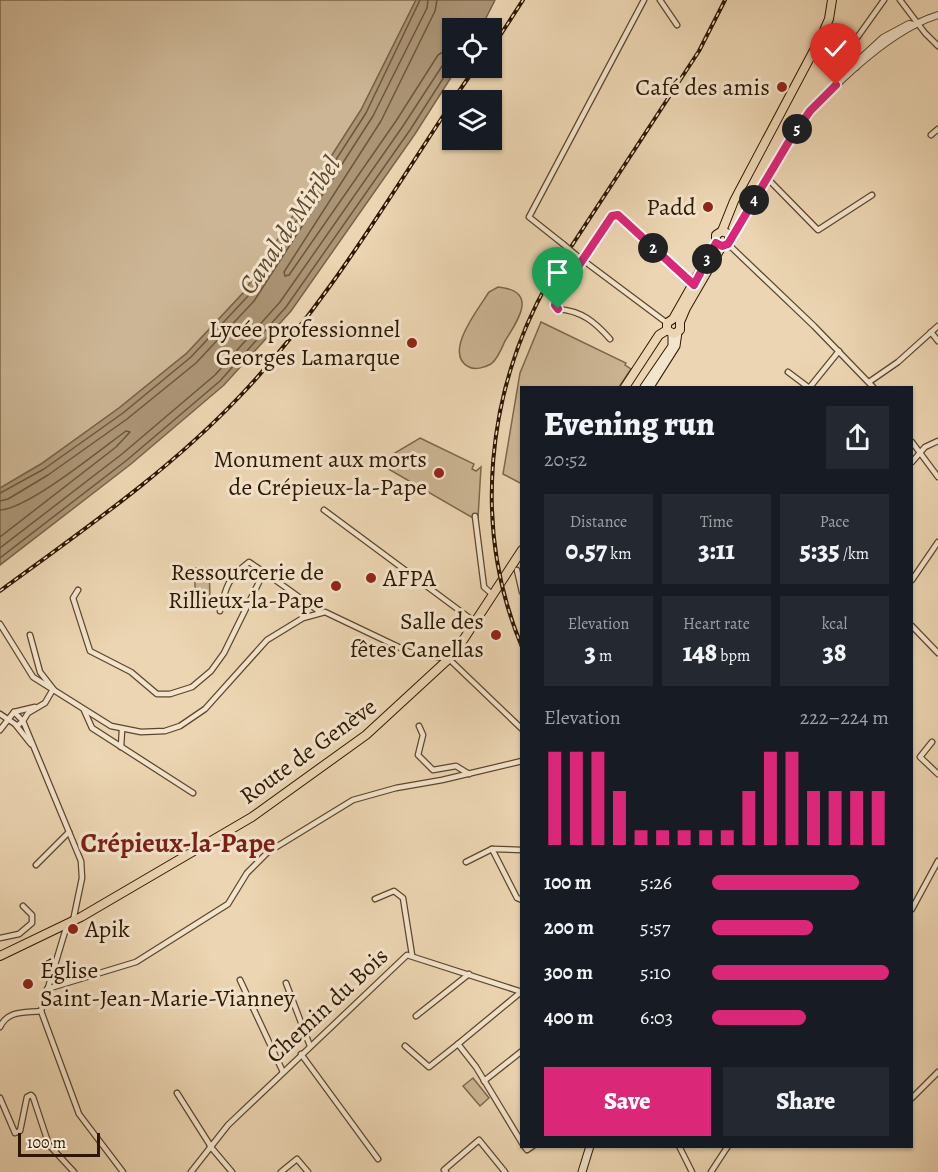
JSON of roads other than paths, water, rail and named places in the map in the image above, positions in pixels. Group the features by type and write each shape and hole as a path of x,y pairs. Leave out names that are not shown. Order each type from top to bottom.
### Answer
{"main road":[{"path":"626,386 659,335 673,327 724,239 734,201 822,35 829,19 832,0"},
{"path":"650,382 676,346 673,327 694,285 724,239"},
{"name":"Route de Genève","path":"0,956 70,922 252,817 292,790 382,722 449,659 514,568 520,554"},
{"path":"583,1172 591,1148"}],"street":[{"path":"644,0 529,217 673,327"},
{"path":"660,0 677,25"},
{"path":"822,35 843,51 849,49 884,0"},
{"path":"900,0 915,24 938,46"},
{"path":"938,15 915,24 855,67 810,111 737,227 724,239 871,385 938,326"},
{"path":"931,135 938,129"},
{"path":"767,178 818,230 872,195"},
{"path":"610,339 594,321 584,315 558,309 555,305 612,216 618,215 694,285"},
{"path":"931,332 938,341"},
{"path":"810,386 839,351"},
{"path":"788,372 808,386"},
{"path":"913,461 920,453 938,441"},
{"path":"913,443 938,477"},
{"path":"324,510 475,622"},
{"path":"475,516 484,587 493,595"},
{"path":"913,579 938,542"},
{"path":"220,611 227,585 233,574 249,562 321,613"},
{"path":"514,568 520,574"},
{"path":"514,568 520,586"},
{"path":"78,590 74,598 90,651 131,672 157,694 163,695 192,687 211,671 245,614 264,572"},
{"path":"0,624 33,677 84,710 122,730 165,731 195,718 267,640 303,618 321,613 334,615 409,652 449,659 520,727"},
{"path":"913,627 938,653"},
{"path":"30,635 39,672 54,692"},
{"path":"17,726 27,713 45,704 54,692"},
{"path":"0,730 14,712 38,707"},
{"path":"84,710 92,728 193,793"},
{"path":"14,712 23,721 79,854 82,870 70,922 41,1011 79,1114 123,1172"},
{"path":"0,714 17,726 33,749"},
{"path":"419,726 423,735 418,754 433,770 456,766 469,774"},
{"path":"121,747 122,730"},
{"path":"932,742 920,757 938,774"},
{"path":"47,989 136,962 224,907 232,899 247,873 268,852 352,800 396,788 520,761"},
{"path":"36,865 69,832"},
{"path":"492,849 517,898 520,899"},
{"path":"466,862 492,849 520,849"},
{"path":"913,907 938,861"},
{"path":"375,899 394,891 403,898 412,955"},
{"path":"0,938 19,934 28,927 32,919 23,906"},
{"path":"19,934 23,945"},
{"name":"Chemin du Bois","path":"191,1172 210,1146 401,958 412,955 520,991"},
{"path":"417,1016 469,974"},
{"path":"240,980 284,1072"},
{"path":"286,983 310,1046"},
{"path":"405,1046 429,1068 520,994"},
{"path":"0,1027 5,1018 14,1014 41,1011"},
{"path":"458,1044 520,1140"},
{"path":"484,1081 520,1053"},
{"path":"302,1054 378,1159"},
{"path":"913,1097 938,1072"},
{"path":"177,1093 210,1146 232,1172"},
{"path":"0,1098 15,1133 20,1131 27,1097 31,1095 33,1097 48,1145 74,1172"},
{"path":"446,1172 444,1170 478,1140 505,1172"},
{"path":"680,1148 692,1172"},
{"path":"711,1172 727,1148"},
{"path":"281,1172 297,1159 308,1172"}],"water":[{"name":"Canal de Miribel","path":"416,0 495,0 486,18 442,18 442,78 451,78 415,134 291,311 224,385 131,464 0,565 0,488 41,464 119,408 187,353 244,292 361,110"}],"railway":[{"path":"502,33 523,0"},
{"path":"520,641 506,602 496,555 492,508 493,460 500,413 512,367 528,322 550,279 699,51 725,0"},
{"path":"460,90 468,78"},
{"path":"0,591 155,475 240,396 271,362 327,291 442,118"}],"place":[{"name":"Café des amis","path":"782,87"},
{"name":"Padd","path":"708,207"},
{"name":"Lycée professionnel Georges Lamarque","path":"412,343"},
{"name":"Monument aux morts de Crépieux-la-Pape","path":"439,473"},
{"name":"AFPA","path":"371,578"},
{"name":"Ressourcerie de Rillieux-la-Pape","path":"336,586"},
{"name":"Salle des fêtes Canellas","path":"496,635"},
{"name":"Apik","path":"73,929"},
{"name":"Église Saint-Jean-Marie-Vianney","path":"28,984"}],"district":[{"name":"Crépieux-la-Pape","path":"178,843"}]}
